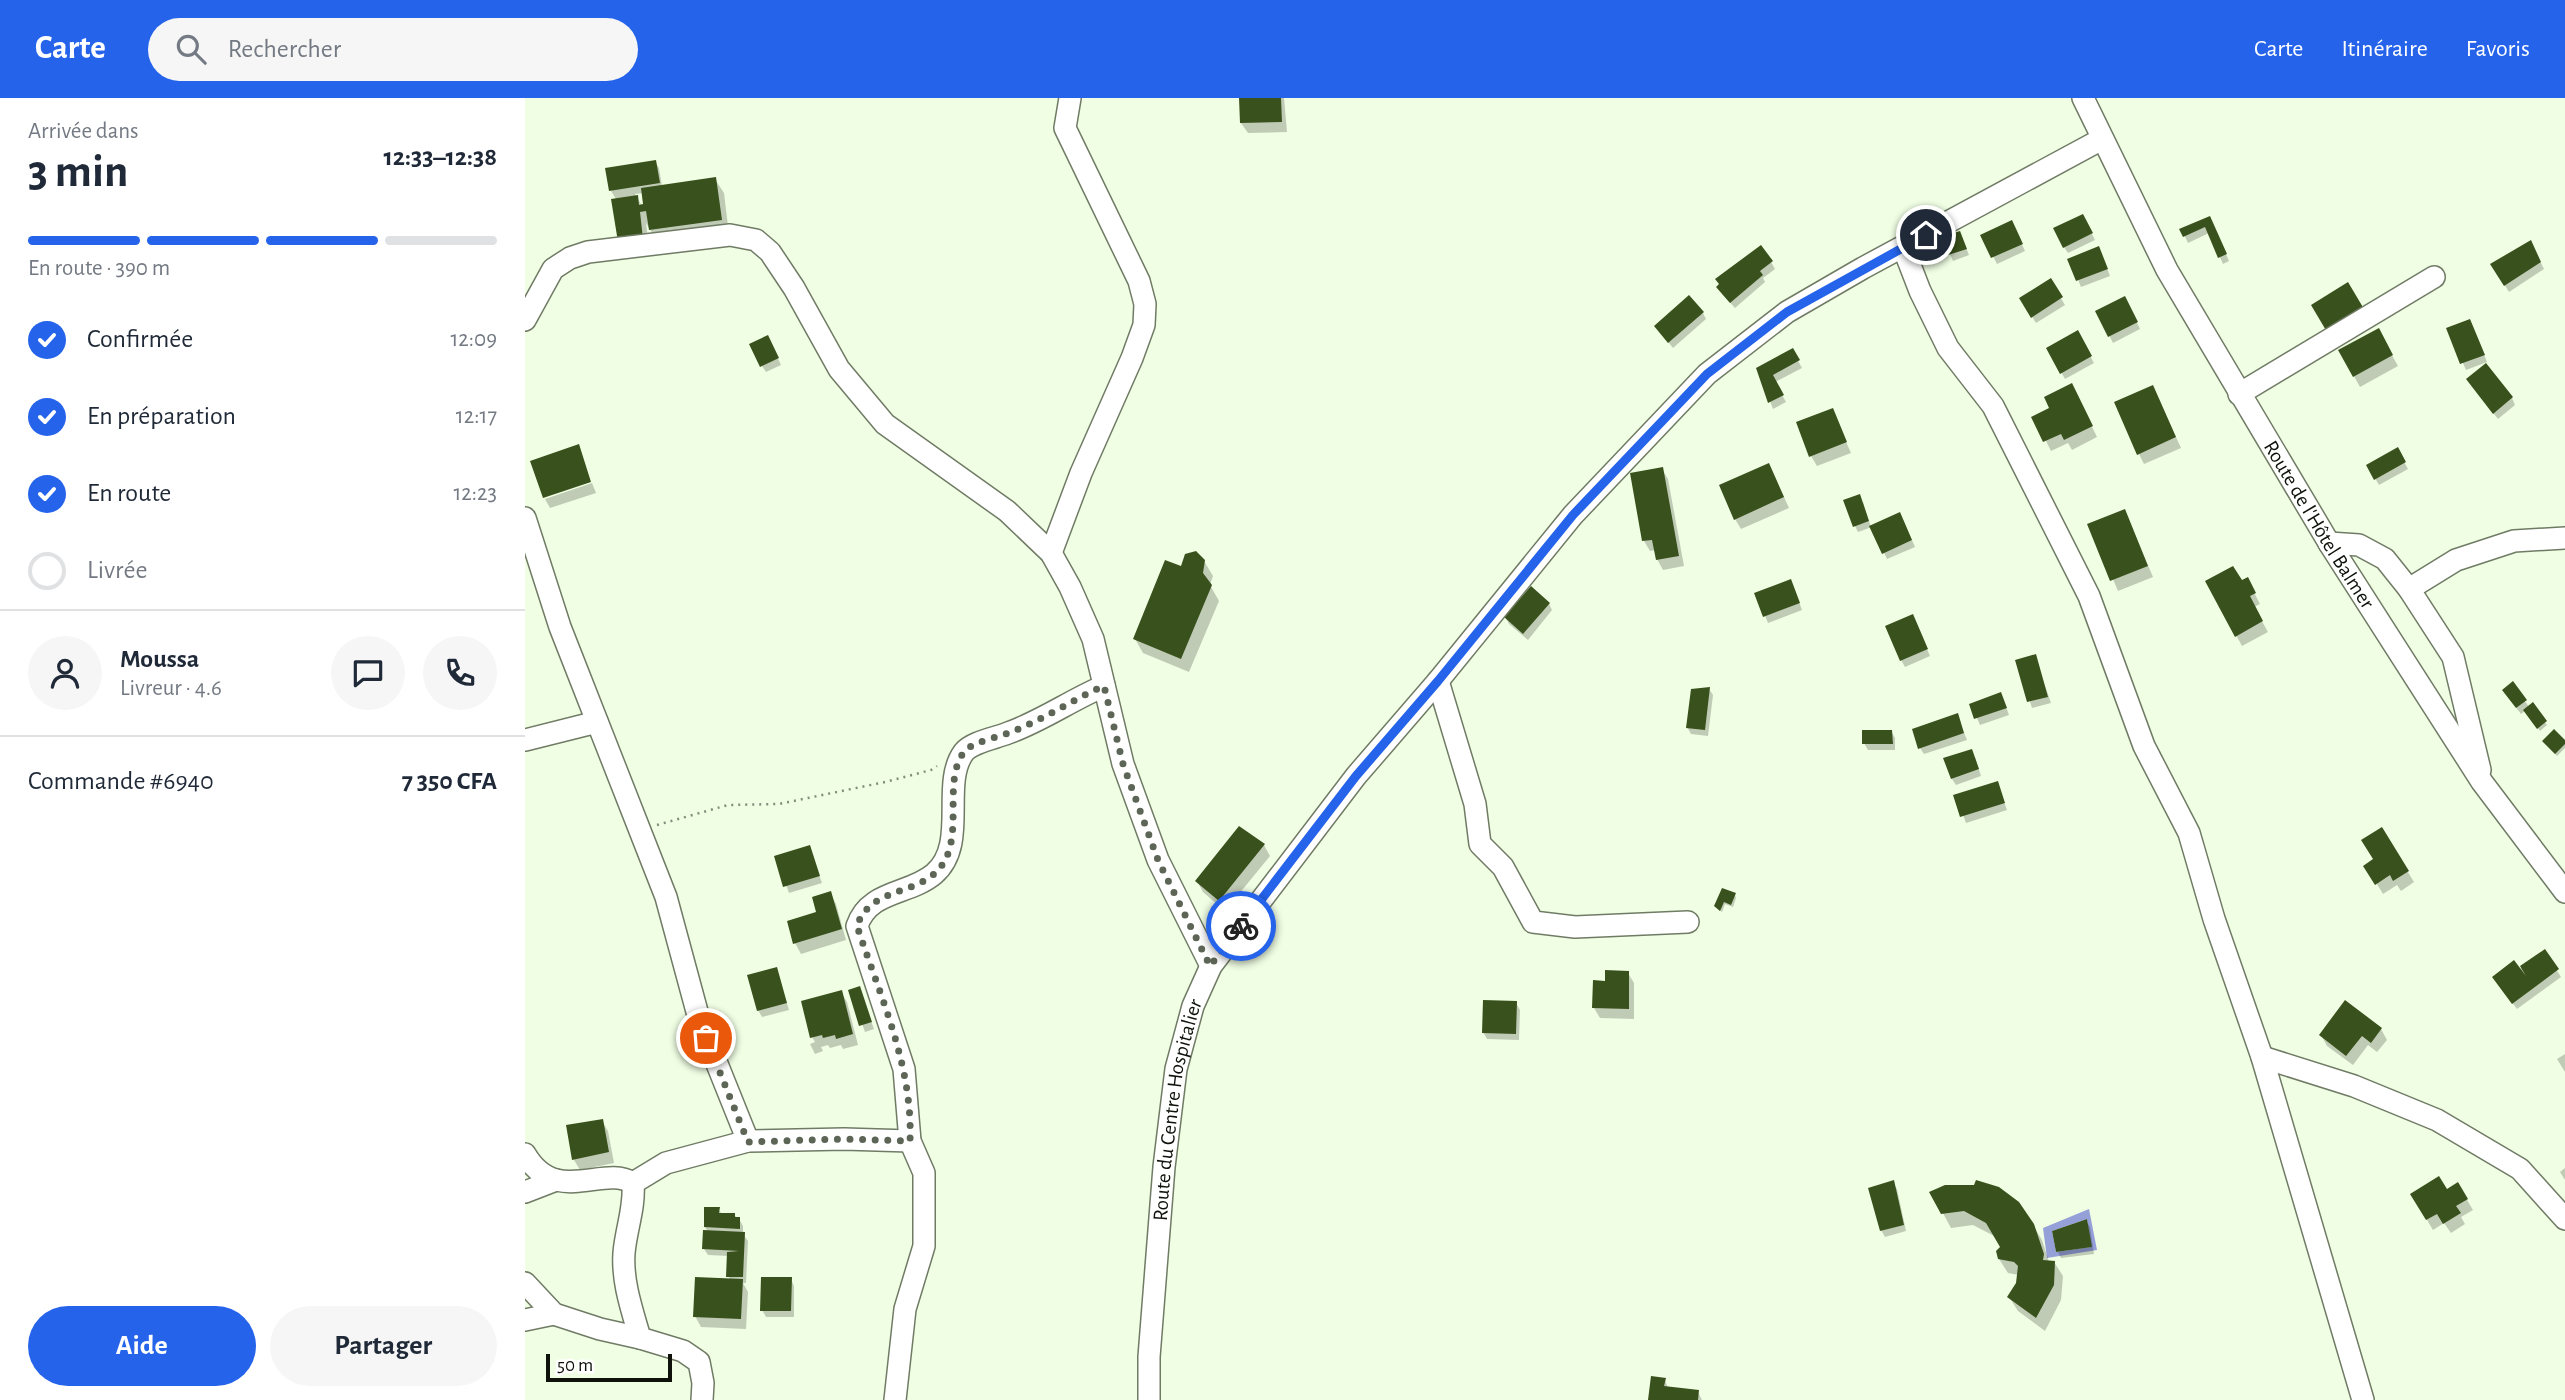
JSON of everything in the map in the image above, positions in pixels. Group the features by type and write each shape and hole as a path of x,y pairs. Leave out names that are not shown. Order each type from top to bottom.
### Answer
{"street":[{"path":"1051,553 1081,472 1132,358 1144,325 1145,303 1139,281 1065,128 1070,98"},
{"name":"Route de l'Hôtel Balmer","path":"2083,98 2167,270 2329,543 2482,782 2565,892"},
{"name":"Route du Centre Hospitalier","path":"1149,1400 1149,1357 1164,1167 1176,1069 1193,1006 1210,966 1356,776 1438,681 1573,515 1707,374 1787,312 2102,139"},
{"path":"525,320 553,269 570,258 588,252 730,235 756,240 769,252 794,288 839,369 885,424 1007,511 1051,553 1070,587 1093,639 1123,764 1158,860 1210,966"},
{"path":"1903,247 1920,291 1948,348 1993,407 2089,596 2144,746 2189,833 2214,919 2262,1058 2364,1400"},
{"path":"2239,394 2434,278"},
{"path":"525,518 560,627 666,897 699,1019 748,1142"},
{"path":"2409,589 2456,560 2514,541 2565,537"},
{"path":"2329,543 2360,545 2385,559 2409,589 2453,657 2482,782"},
{"path":"1438,681 1475,804 1480,844 1503,867 1533,922 1575,927 1688,922"},
{"path":"895,1400 905,1309 924,1246 924,1173 910,1141 904,1069 857,926 861,914 874,901 935,873 945,859 954,827 954,780 957,764 966,749 1038,721 1074,699 1104,686"},
{"path":"525,740 597,722"},
{"path":"2262,1058 2354,1086 2437,1120 2520,1169 2565,1219"},
{"path":"633,1183 666,1163 748,1142 843,1139 910,1141"},
{"path":"525,1154 537,1172 557,1180 579,1182 625,1178 633,1183"},
{"path":"525,1192 557,1180"},
{"path":"633,1183 634,1200 624,1250 624,1276 640,1338"},
{"path":"525,1283 554,1314 683,1352 699,1362 703,1382 702,1400"},
{"path":"525,1320 554,1314"}],"path":[{"path":"640,828 728,805 779,804 885,782 931,770 966,749"}],"water":[{"path":"2089,1209 2097,1250 2047,1258 2043,1228","holes":["2087,1219 2091,1247 2056,1252 2052,1231"]}],"building":[{"path":"1239,98 1281,98 1282,122 1240,123"},
{"path":"656,160 660,183 609,191 605,168"},
{"path":"716,177 722,220 649,230 646,211 640,212 643,239 618,242 611,199 638,195 639,205 643,204 641,188"},
{"path":"2083,214 2093,233 2063,248 2053,228"},
{"path":"2210,216 2227,254 2218,258 2205,227 2183,237 2179,229"},
{"path":"2012,220 2023,244 1991,258 1980,235"},
{"path":"1960,231 1967,249 1948,255 1942,237"},
{"path":"2531,240 2541,262 2504,286 2490,264"},
{"path":"1761,245 1773,261 1760,271 1763,275 1730,303 1716,287 1719,284 1715,279"},
{"path":"2099,246 2108,269 2076,281 2067,259"},
{"path":"2051,278 2063,297 2031,318 2019,298"},
{"path":"2348,282 2364,309 2327,332 2311,305"},
{"path":"1689,295 1704,312 1668,343 1654,326"},
{"path":"2125,296 2138,322 2108,337 2095,311"},
{"path":"2470,319 2485,355 2460,364 2446,328"},
{"path":"2379,328 2393,355 2353,377 2338,350"},
{"path":"2078,330 2092,356 2060,374 2046,348"},
{"path":"768,335 779,358 760,367 749,344"},
{"path":"1793,348 1800,360 1773,375 1784,395 1768,403 1756,368"},
{"path":"2486,363 2513,397 2493,414 2466,379"},
{"path":"2072,383 2093,426 2064,440 2061,434 2043,442 2031,417 2049,408 2044,397"},
{"path":"2153,385 2176,437 2137,455 2114,402"},
{"path":"1833,408 1847,442 1809,457 1796,422"},
{"path":"579,444 591,482 543,498 530,461"},
{"path":"2398,447 2406,462 2374,480 2366,465"},
{"path":"1769,463 1784,497 1734,520 1719,485"},
{"path":"1663,467 1679,556 1656,560 1652,540 1642,541 1630,473"},
{"path":"1860,494 1869,521 1853,527 1843,500"},
{"path":"2125,509 2148,566 2110,581 2087,524"},
{"path":"1900,512 1912,540 1882,554 1869,526"},
{"path":"1196,551 1205,560 1203,573 1212,585 1181,659 1133,639 1165,560 1181,566 1185,554"},
{"path":"2233,566 2242,580 2248,577 2256,593 2250,596 2263,621 2235,637 2205,581"},
{"path":"1791,579 1800,603 1763,617 1754,593"},
{"path":"1531,586 1550,603 1523,634 1504,617"},
{"path":"1913,614 1928,649 1900,661 1885,626"},
{"path":"2036,654 2048,697 2027,702 2015,660"},
{"path":"2513,681 2527,700 2516,708 2502,690"},
{"path":"1710,687 1705,730 1686,728 1691,689"},
{"path":"2001,692 2007,708 1974,719 1969,704"},
{"path":"2533,702 2547,721 2537,729 2523,710"},
{"path":"1958,713 1964,733 1918,749 1912,729"},
{"path":"2554,729 2565,740 2565,744 2555,754 2542,741"},
{"path":"1862,730 1892,730 1893,744 1862,744"},
{"path":"1972,749 1979,769 1951,779 1943,758"},
{"path":"1998,781 2005,803 1960,817 1953,795"},
{"path":"1239,826 1265,844 1219,901 1195,881"},
{"path":"2382,827 2409,871 2393,881 2390,875 2375,885 2363,866 2373,859 2361,840"},
{"path":"810,845 820,876 783,887 774,856"},
{"path":"1722,888 1736,893 1731,905 1724,902 1720,911 1714,906"},
{"path":"831,891 842,929 793,944 787,921 816,912 812,897"},
{"path":"2545,949 2559,969 2512,1004 2492,977 2514,960 2526,976 2520,966"},
{"path":"777,967 787,1003 757,1011 747,975"},
{"path":"1605,970 1629,971 1629,1009 1592,1008 1593,980 1605,981"},
{"path":"860,986 872,1022 859,1026 848,990"},
{"path":"842,990 853,1034 836,1039 835,1035 810,1038 801,1001"},
{"path":"1483,1000 1517,1001 1516,1034 1482,1033"},
{"path":"2345,1000 2382,1028 2371,1043 2362,1036 2346,1056 2319,1035"},
{"path":"603,1119 609,1152 572,1160 566,1125"},
{"path":"2439,1176 2447,1189 2458,1182 2468,1199 2456,1206 2461,1213 2443,1224 2437,1214 2426,1220 2410,1194"},
{"path":"1894,1180 1904,1225 1880,1231 1868,1188"},
{"path":"1976,1180 1999,1187 2019,1202 2034,1224 2044,1254 2043,1260 2055,1261 2054,1285 2036,1318 2007,1297 2016,1283 2018,1266 2014,1262 1998,1259 1996,1251 2000,1247 1986,1223 1964,1211 1941,1214 1929,1192 1945,1185 1974,1185"},
{"path":"704,1207 720,1207 719,1213 735,1213 735,1217 740,1217 740,1229 704,1227"},
{"path":"2087,1219 2092,1247 2056,1252 2052,1231"},
{"path":"703,1230 745,1232 743,1277 726,1277 727,1252 739,1251 702,1249"},
{"path":"695,1277 743,1279 741,1319 693,1317"},
{"path":"761,1277 792,1277 791,1311 760,1311"},
{"path":"1651,1376 1666,1378 1664,1386 1699,1390 1698,1400 1648,1400"}],"way so far":[{"path":"706,1038 748,1142 843,1139 910,1141 904,1069 857,926 861,914 874,901 935,873 945,859 954,827 954,780 957,764 966,749 1038,721 1074,699 1104,686 1123,764 1158,860 1210,966 1241,926"}],"route":[{"path":"1241,926 1356,776 1438,681 1573,515 1707,374 1787,312 1926,235"}]}
